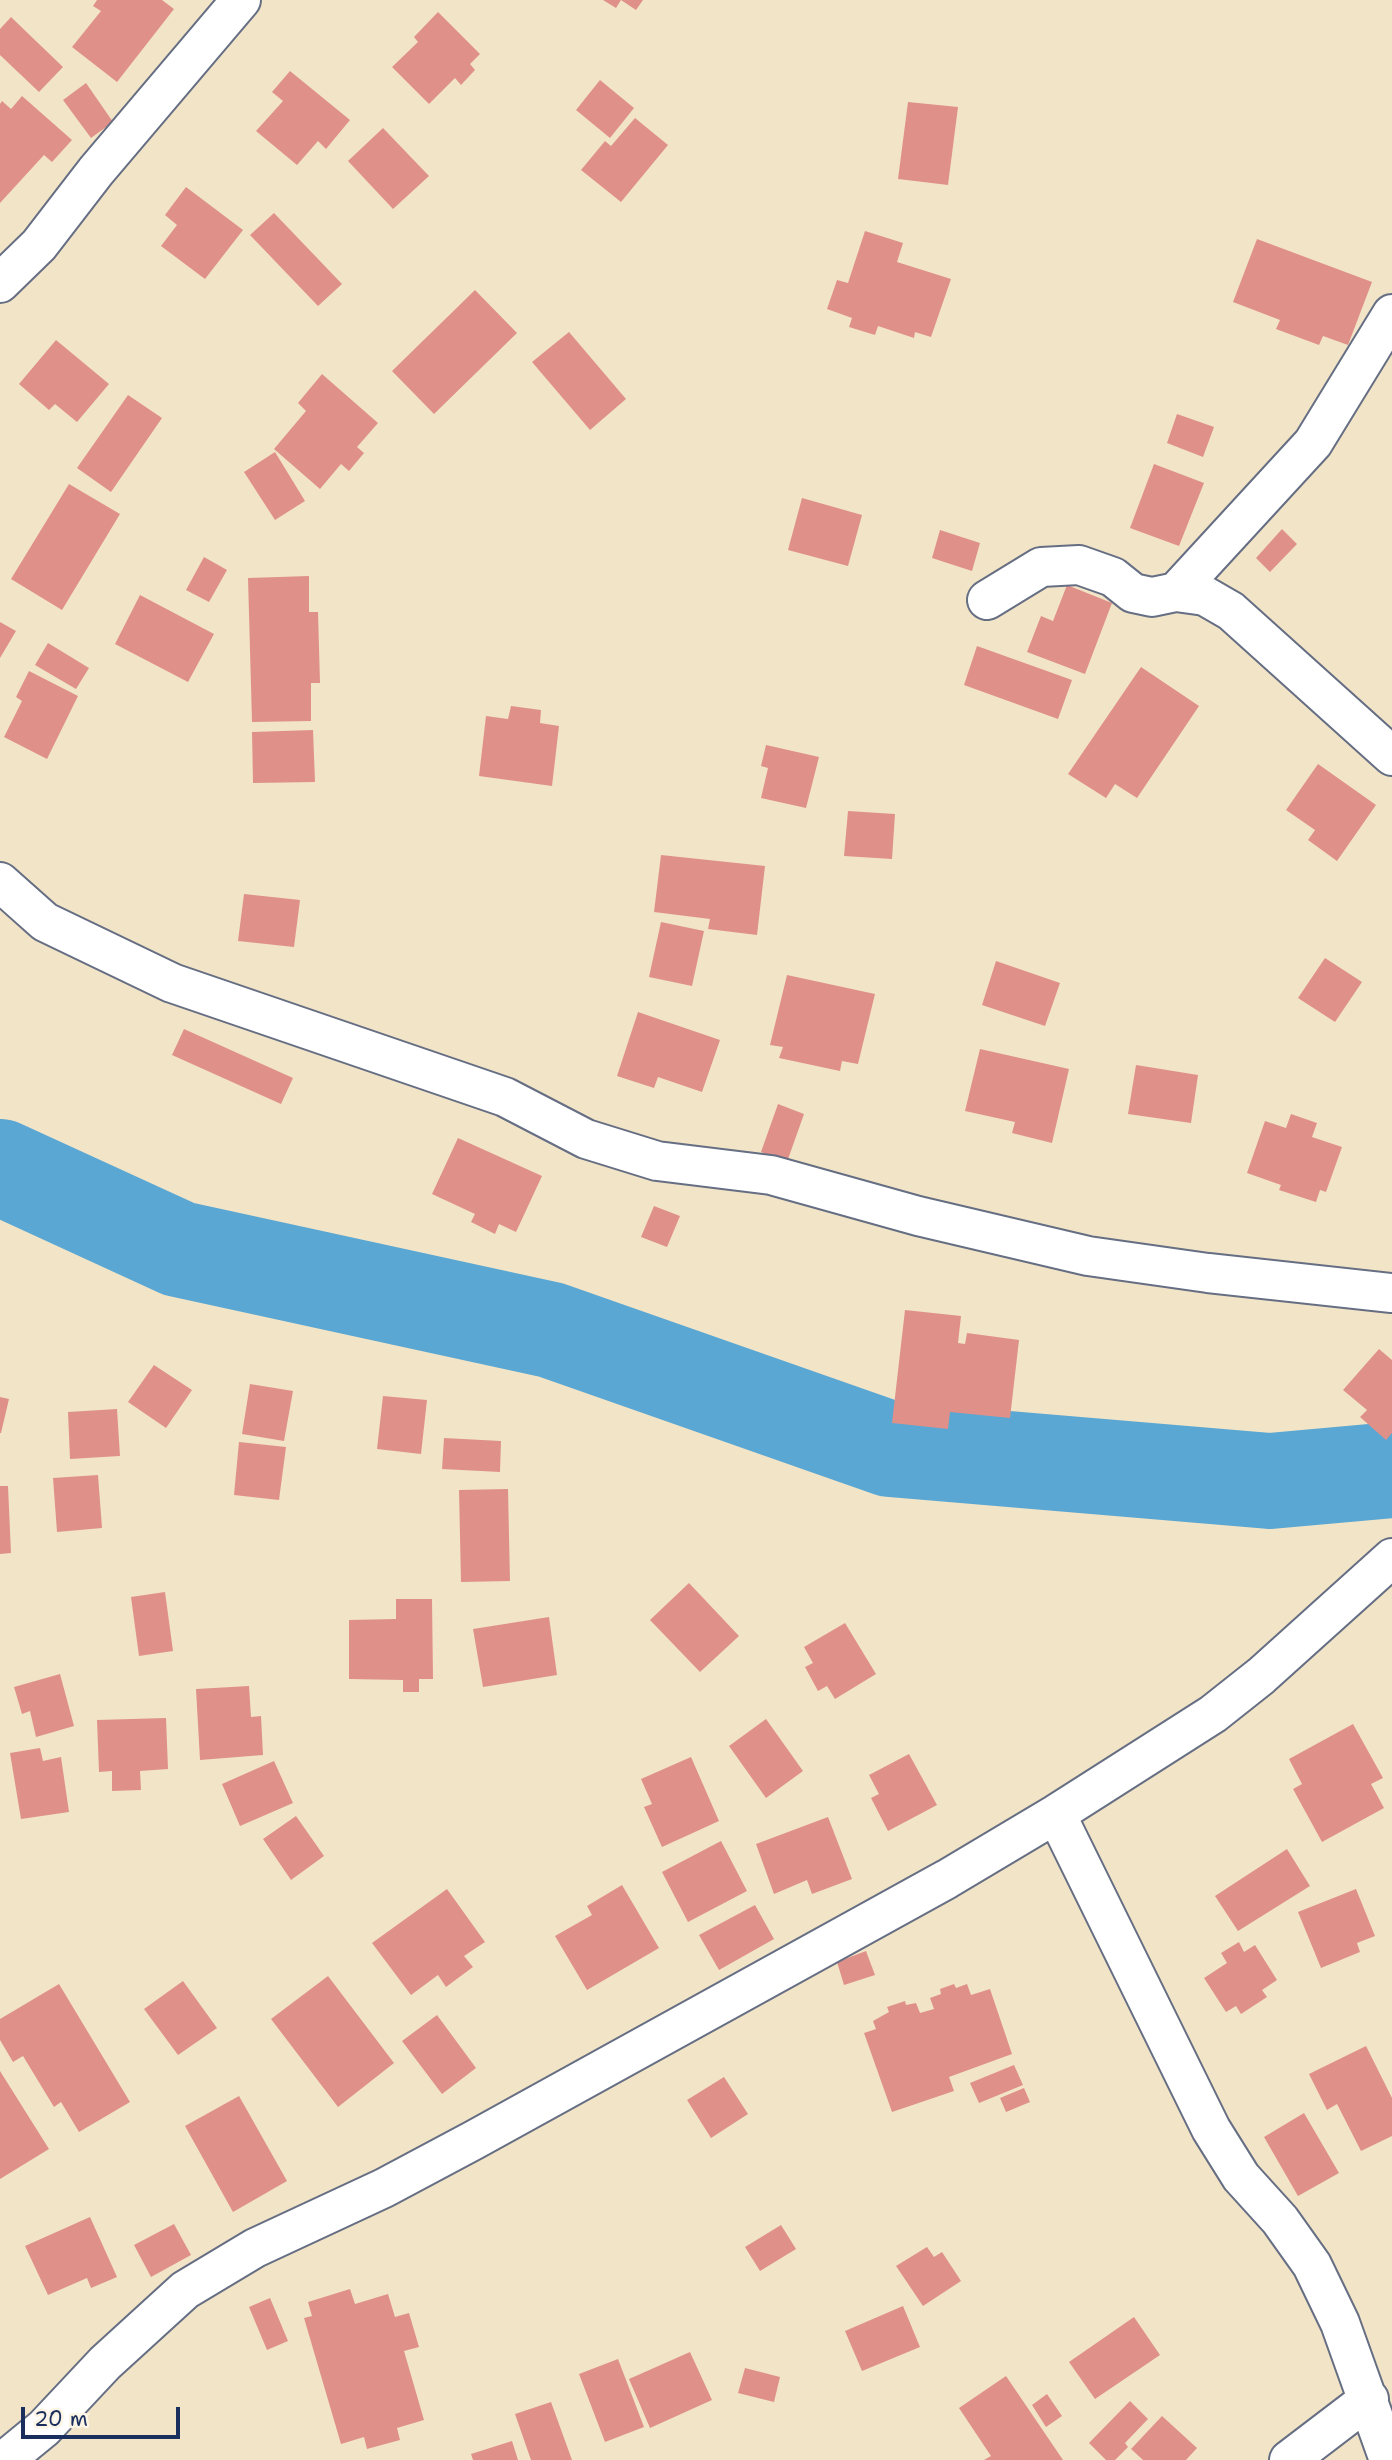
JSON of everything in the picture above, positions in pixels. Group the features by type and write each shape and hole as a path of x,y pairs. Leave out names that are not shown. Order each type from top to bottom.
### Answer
{"street":[{"path":"0,283 39,245 96,171 241,0"},
{"path":"1176,592 1313,443 1392,314"},
{"path":"987,600 1041,566 1079,565 1113,577 1133,593 1152,597 1176,592 1205,596 1231,611 1392,756"},
{"path":"0,882 45,922 172,983 505,1097 586,1139 657,1161 771,1175 918,1216 1088,1256 1196,1272 1392,1293"},
{"path":"5,2460 44,2428 105,2363 185,2290 255,2248 384,2188 474,2140 947,1879 1056,1814 1213,1714 1261,1676 1392,1558"},
{"path":"1056,1814 1211,2129 1241,2177 1280,2220 1312,2264 1340,2323 1389,2460"},
{"path":"1289,2460 1369,2399"}],"building":[{"path":"97,0 162,0 174,9 117,82 72,47 101,11 93,6"},
{"path":"603,0 621,0 616,8"},
{"path":"621,0 643,0 636,10"},
{"path":"438,12 480,54 470,64 475,70 461,85 455,78 429,104 392,67 418,42 414,37"},
{"path":"11,17 63,67 39,92 0,55 0,29"},
{"path":"290,71 350,120 326,149 318,141 297,165 256,131 283,101 272,92"},
{"path":"600,80 634,108 610,138 576,110"},
{"path":"86,83 113,122 91,138 63,100"},
{"path":"22,96 72,140 52,162 44,155 0,203 0,104 2,101 11,109"},
{"path":"908,102 958,107 948,185 898,179"},
{"path":"635,118 668,145 621,202 581,170 605,141 611,146"},
{"path":"383,128 429,176 393,209 348,161"},
{"path":"186,187 243,230 205,279 161,246 177,225 165,215"},
{"path":"274,213 342,284 318,306 250,235"},
{"path":"865,231 903,243 897,262 951,279 931,337 915,332 914,338 878,326 875,335 849,327 852,318 827,309 837,280 848,283"},
{"path":"1257,239 1372,282 1348,345 1323,336 1319,345 1276,329 1280,320 1233,302"},
{"path":"475,290 517,333 434,414 392,371"},
{"path":"569,332 626,399 590,430 532,362"},
{"path":"56,340 109,384 77,422 55,404 49,410 19,384"},
{"path":"322,374 378,423 357,447 364,453 349,471 341,464 320,489 274,449 306,411 298,403"},
{"path":"128,395 162,418 111,492 77,468"},
{"path":"1177,414 1214,427 1203,457 1167,443"},
{"path":"275,452 305,501 275,520 244,472"},
{"path":"1154,464 1204,483 1179,546 1130,528"},
{"path":"69,484 120,514 62,610 11,579"},
{"path":"802,498 862,515 848,566 788,550"},
{"path":"1282,529 1297,544 1270,572 1256,558"},
{"path":"940,530 980,543 972,571 932,558"},
{"path":"204,557 227,570 209,602 186,590"},
{"path":"309,576 309,612 318,612 320,683 311,683 311,721 252,722 248,578"},
{"path":"1067,585 1112,603 1085,674 1027,652 1041,616 1053,621"},
{"path":"140,595 214,634 188,682 115,644"},
{"path":"0,622 16,631 0,658"},
{"path":"48,643 89,668 76,689 35,665"},
{"path":"977,646 1072,680 1058,719 964,685"},
{"path":"1141,667 1199,706 1137,798 1115,784 1106,798 1068,774"},
{"path":"29,671 78,696 47,759 4,737 22,701 16,697"},
{"path":"511,706 541,710 540,723 559,726 552,786 479,776 486,716 508,719"},
{"path":"313,730 315,782 253,783 252,732"},
{"path":"766,745 819,757 806,808 761,798 768,768 761,766"},
{"path":"1318,764 1376,805 1337,861 1308,840 1315,830 1286,810"},
{"path":"848,811 895,814 892,859 844,856"},
{"path":"661,855 765,866 757,935 708,929 710,919 654,912"},
{"path":"244,894 300,900 294,947 238,941"},
{"path":"661,922 704,931 692,986 649,977"},
{"path":"1325,958 1362,982 1335,1022 1298,998"},
{"path":"996,961 1060,983 1045,1026 982,1005"},
{"path":"787,975 875,994 858,1064 842,1061 840,1071 779,1058 783,1047 770,1045"},
{"path":"638,1012 720,1040 702,1092 658,1077 654,1088 617,1076"},
{"path":"184,1029 293,1078 281,1104 172,1055"},
{"path":"980,1049 1069,1069 1052,1143 1012,1133 1015,1122 965,1111"},
{"path":"1136,1065 1198,1075 1191,1123 1128,1114"},
{"path":"778,1104 804,1114 787,1162 761,1152"},
{"path":"1291,1114 1317,1123 1312,1137 1342,1147 1326,1192 1320,1190 1316,1202 1279,1190 1281,1185 1247,1173 1265,1121 1286,1128"},
{"path":"458,1138 542,1176 516,1232 499,1224 495,1234 471,1222 475,1214 432,1194"},
{"path":"654,1206 680,1216 667,1247 641,1237"},
{"path":"905,1310 961,1316 958,1343 965,1344 967,1333 1019,1340 1010,1418 950,1412 948,1429 892,1423"},
{"path":"1379,1349 1392,1360 1392,1433 1386,1440 1360,1417 1367,1410 1343,1390"},
{"path":"154,1365 192,1390 166,1428 128,1402"},
{"path":"250,1384 293,1391 284,1441 242,1434"},
{"path":"383,1396 427,1400 421,1454 377,1449"},
{"path":"0,1397 9,1399 1,1433 0,1433"},
{"path":"117,1409 120,1456 70,1459 68,1412"},
{"path":"444,1438 501,1441 500,1472 442,1469"},
{"path":"239,1442 286,1447 279,1500 234,1495"},
{"path":"98,1475 102,1528 57,1532 53,1478"},
{"path":"0,1486 8,1486 11,1553 0,1554"},
{"path":"508,1489 510,1581 461,1582 459,1490"},
{"path":"689,1583 739,1636 700,1672 650,1620"},
{"path":"165,1592 173,1651 139,1656 131,1597"},
{"path":"396,1599 432,1599 433,1679 419,1679 419,1692 403,1692 403,1680 349,1679 349,1620 396,1619"},
{"path":"549,1617 557,1675 483,1687 473,1629"},
{"path":"845,1623 876,1674 835,1699 827,1686 818,1691 805,1667 813,1663 804,1647"},
{"path":"60,1674 74,1726 36,1737 30,1711 22,1714 14,1687"},
{"path":"249,1686 251,1717 261,1716 263,1755 200,1760 196,1689"},
{"path":"166,1718 168,1769 140,1771 141,1790 112,1791 112,1771 99,1772 97,1720"},
{"path":"766,1719 803,1771 766,1798 729,1746"},
{"path":"1353,1724 1383,1778 1371,1784 1384,1808 1322,1842 1293,1789 1302,1784 1289,1759"},
{"path":"40,1748 43,1761 61,1757 69,1812 21,1819 10,1753"},
{"path":"909,1754 937,1805 888,1831 871,1798 879,1794 869,1775"},
{"path":"691,1757 719,1821 662,1847 644,1807 652,1804 641,1779"},
{"path":"274,1761 293,1803 240,1826 222,1784"},
{"path":"296,1816 324,1856 291,1880 263,1839"},
{"path":"828,1817 852,1879 812,1894 807,1880 774,1894 756,1844"},
{"path":"721,1841 747,1891 688,1922 662,1872"},
{"path":"1287,1849 1310,1886 1238,1931 1215,1896"},
{"path":"622,1885 659,1948 587,1990 555,1936 592,1915 587,1906"},
{"path":"447,1889 485,1942 464,1956 473,1967 446,1987 438,1975 411,1995 372,1943"},
{"path":"1356,1889 1375,1936 1357,1943 1360,1952 1321,1968 1298,1912"},
{"path":"755,1905 774,1939 719,1970 699,1935"},
{"path":"1239,1942 1244,1952 1255,1945 1277,1980 1262,1990 1267,1997 1241,2014 1236,2006 1226,2012 1204,1978 1227,1963 1221,1953"},
{"path":"866,1951 875,1975 844,1985 837,1962"},
{"path":"328,1976 394,2063 338,2107 271,2019"},
{"path":"183,1981 217,2028 178,2055 144,2009"},
{"path":"59,1984 130,2102 79,2132 61,2102 54,2107 23,2056 13,2062 0,2040 0,2019"},
{"path":"954,1984 956,1988 967,1984 971,1995 990,1989 1012,2054 949,2077 954,2091 892,2112 864,2033 876,2029 873,2021 889,2012 887,2007 905,2001 906,2005 916,2003 920,2013 934,2009 930,1998 941,1994 940,1989"},
{"path":"437,2015 476,2068 442,2094 402,2041"},
{"path":"1366,2046 1392,2098 1392,2136 1361,2151 1337,2104 1327,2110 1309,2074"},
{"path":"1014,2065 1023,2085 979,2103 970,2083"},
{"path":"0,2071 49,2149 0,2179"},
{"path":"724,2077 748,2114 711,2138 687,2100"},
{"path":"1024,2088 1030,2102 1006,2112 1000,2098"},
{"path":"239,2096 287,2181 233,2212 185,2126"},
{"path":"1304,2113 1339,2173 1298,2196 1264,2137"},
{"path":"90,2217 117,2277 91,2288 87,2278 48,2295 25,2246"},
{"path":"174,2224 191,2255 151,2277 134,2245"},
{"path":"781,2225 796,2249 760,2271 745,2247"},
{"path":"927,2247 934,2257 942,2252 961,2281 923,2306 896,2266"},
{"path":"350,2289 355,2304 388,2294 395,2317 409,2313 419,2347 404,2351 424,2420 397,2428 400,2440 367,2449 364,2437 341,2444 304,2318 312,2316 308,2302"},
{"path":"270,2298 288,2341 267,2350 249,2307"},
{"path":"903,2306 920,2347 862,2371 845,2331"},
{"path":"1134,2317 1160,2355 1095,2399 1069,2362"},
{"path":"690,2352 712,2400 650,2428 629,2379"},
{"path":"618,2359 644,2427 605,2442 579,2374"},
{"path":"745,2368 780,2377 774,2402 738,2393"},
{"path":"1006,2376 1063,2460 984,2460 991,2456 959,2408"},
{"path":"1047,2394 1062,2416 1046,2427 1032,2405"},
{"path":"1130,2401 1148,2419 1125,2443 1128,2447 1115,2460 1106,2460 1089,2443"},
{"path":"551,2402 572,2460 531,2460 515,2414"},
{"path":"1162,2416 1197,2448 1186,2460 1143,2460 1131,2449"},
{"path":"512,2441 518,2460 473,2460 471,2454"}],"waterway":[{"path":"0,1167 179,1249 551,1330 890,1449 1270,1481 1392,1470"}]}
